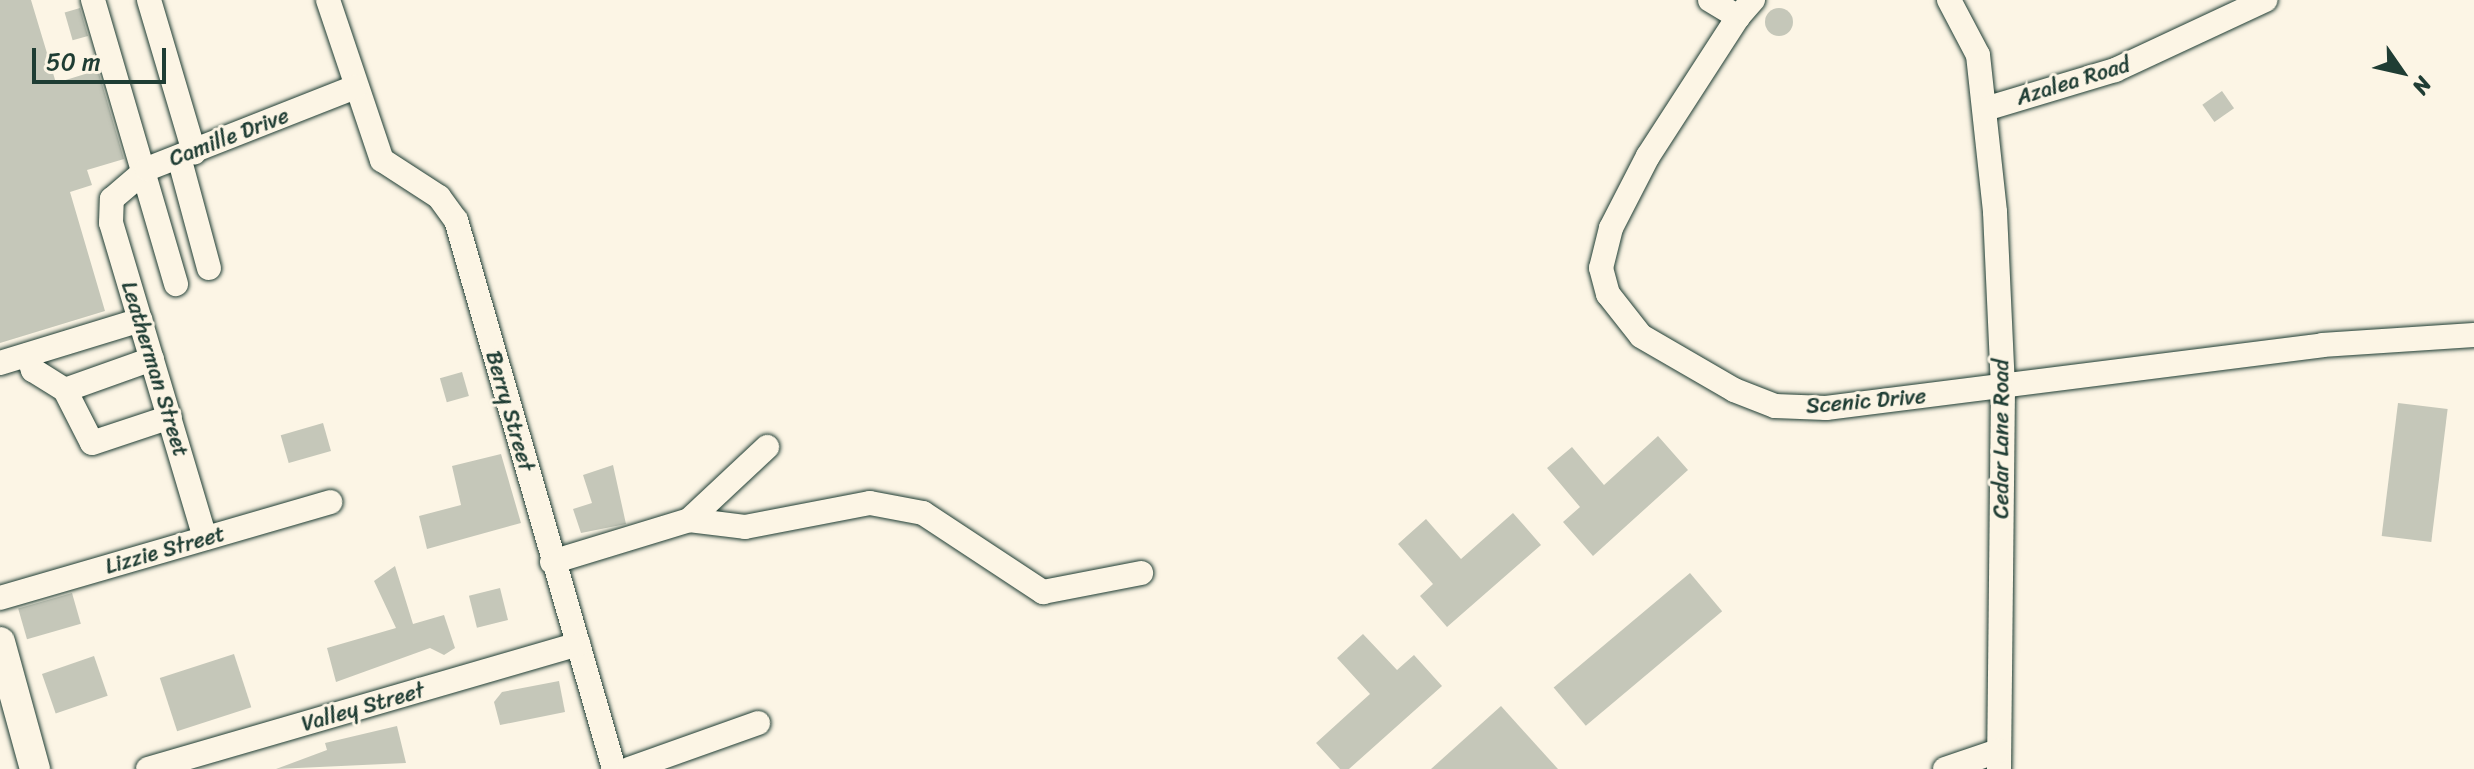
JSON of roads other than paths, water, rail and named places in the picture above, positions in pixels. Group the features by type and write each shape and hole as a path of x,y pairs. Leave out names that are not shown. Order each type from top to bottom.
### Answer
{"main road":[{"path":"0,642 35,769"}],"street":[{"path":"93,0 147,169 176,284"},
{"path":"149,0 186,154 209,268"},
{"name":"Berry Street","path":"328,0 382,160 439,197 456,220 614,769"},
{"path":"1710,0 1745,8"},
{"name":"Azalea Road","path":"1949,0 1978,55 1985,109 2115,70 2265,0"},
{"name":"Scenic Drive","path":"1745,8 1611,228 1601,268 1608,294 1641,336 1775,406 1826,408 2003,388 2322,345 2474,335"},
{"name":"Camille Drive","path":"112,199 147,169 355,87"},
{"name":"Cedar Lane Road","path":"1985,109 2003,388 1998,760"},
{"name":"Leatherman Street","path":"112,199 111,223 205,538"},
{"path":"0,363 141,320"},
{"path":"28,355 33,370 65,390 92,443 170,417"},
{"path":"65,390 152,359"},
{"path":"689,520 767,447"},
{"name":"Lizzie Street","path":"0,598 330,502"},
{"path":"552,562 689,520 745,527 870,503 923,513 1043,592 1141,573"},
{"name":"Valley Street","path":"148,769 578,644"},
{"path":"629,769 758,723"},
{"path":"1945,769 1998,760"}]}
